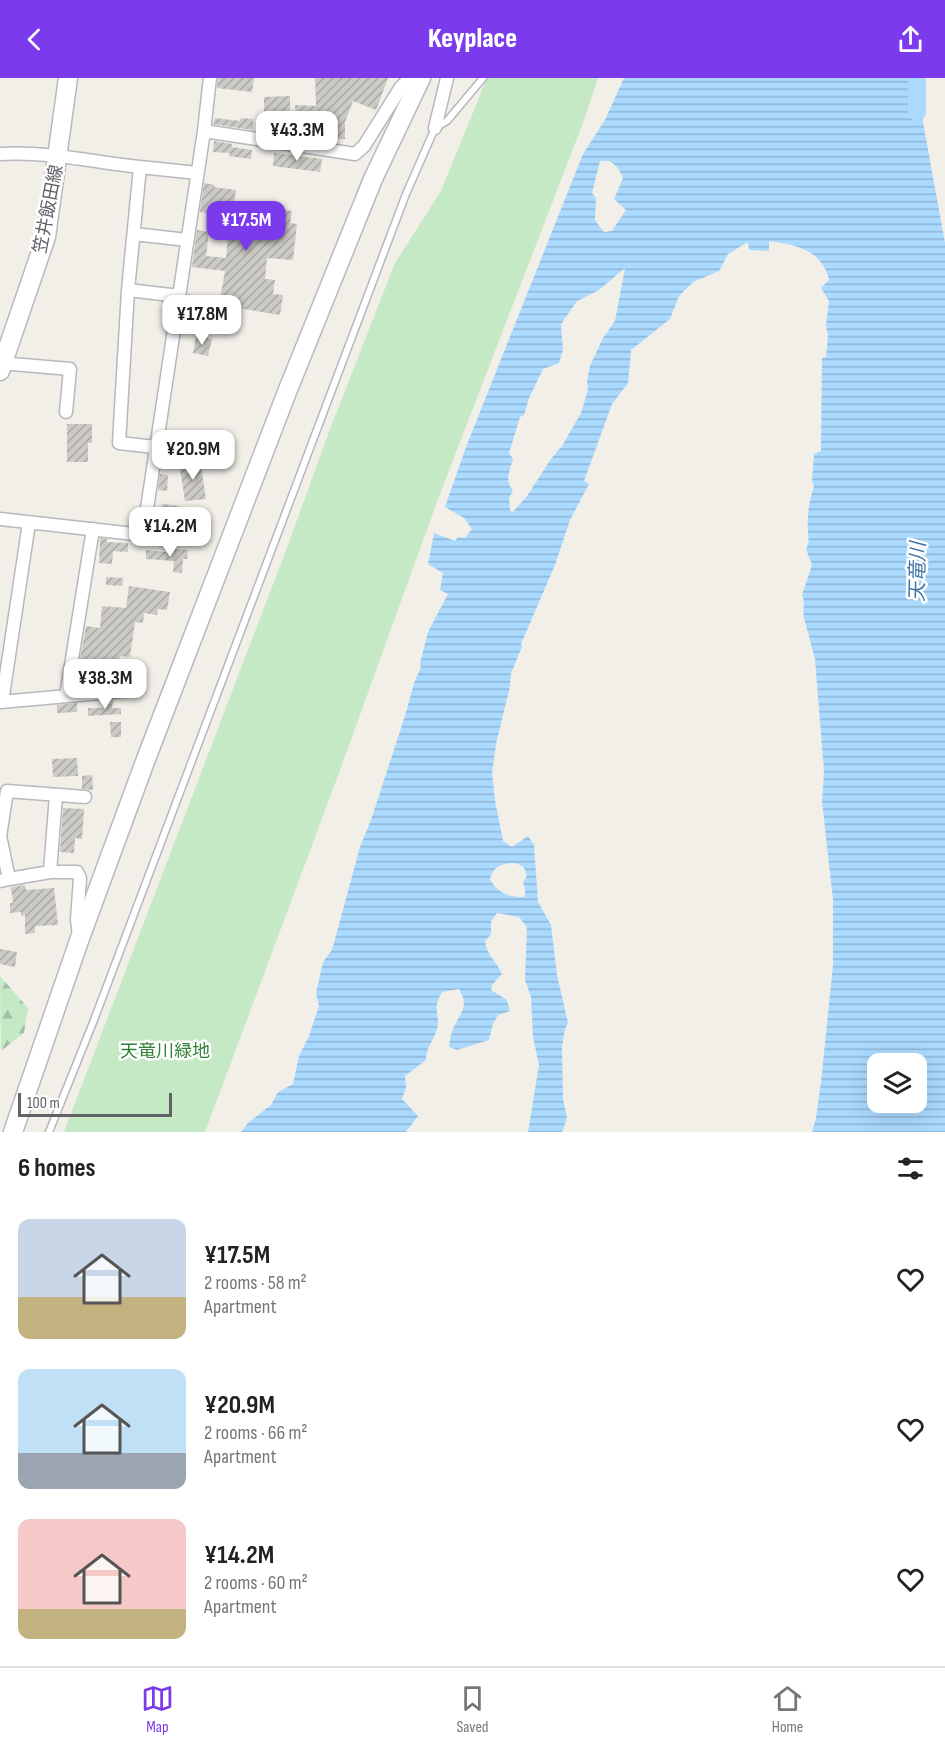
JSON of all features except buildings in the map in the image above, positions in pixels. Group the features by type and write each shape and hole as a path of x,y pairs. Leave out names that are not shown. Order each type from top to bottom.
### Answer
{"street":[{"name":"笠井飯田線","path":"1,366 46,237 68,78"},
{"path":"0,519 143,535 210,78"},
{"path":"435,128 447,78"},
{"path":"204,131 355,154 364,146 405,82 420,79"},
{"path":"13,1132 80,938 146,759 287,392 373,178 420,79"},
{"path":"0,154 58,155 98,162 197,173"},
{"path":"140,167 128,290 119,443 155,447"},
{"path":"134,234 187,240"},
{"path":"128,290 178,296"},
{"path":"1,366 70,369 66,412"},
{"path":"29,522 1,702 135,690"},
{"path":"66,696 93,529"},
{"path":"80,938 77,920 80,878 77,872 50,872 5,880 0,836 4,790 85,797"},
{"path":"50,872 56,795"}],"lane":[{"path":"49,1132 94,1020 406,194 435,128 447,121 483,78"}],"green space":[{"name":"天竜川緑地","path":"487,78 598,78 583,123 438,499 205,1132 64,1132 395,263 441,191"},
{"path":"0,976 28,1008 24,1033 1,1051"}],"water":[{"path":"624,78 915,78 945,243 945,1132 812,1132 821,1082 833,965 833,900 822,801 824,771 815,659 804,618 802,595 812,565 806,549 808,514 814,487 812,481 814,454 821,451 822,358 826,357 828,336 826,325 829,301 821,288 829,280 821,262 807,251 769,241 769,251 749,250 748,242 728,254 719,271 693,282 679,296 670,319 631,350 628,383 612,404 584,481 589,484 570,520 555,565 511,673 492,773 495,800 503,841 512,847 528,836 534,845 538,902 551,925 557,975 568,1023 562,1046 563,1099 567,1118 562,1132 528,1132 539,1065 533,1037 531,997 525,980 527,927 519,917 497,913 491,921 491,934 485,941 502,974 492,985 491,990 507,1000 510,1011 498,1015 489,1040 457,1050 449,1047 451,1034 464,1007 464,1002 459,989 442,992 437,1004 437,1029 427,1051 426,1060 405,1076 406,1088 402,1099 418,1116 406,1132 241,1132 248,1123 271,1105 278,1092 293,1084 299,1056 309,1036 319,1006 316,993 323,962 332,950 360,847 421,667 428,632 448,594 440,590 443,573 428,564 434,533 455,541 458,537 465,538 472,529 464,518 445,507 466,447 583,154 605,120","holes":["600,161 610,161 618,168 623,178 614,199 626,210 612,231 604,232 595,220 596,198 592,193","625,268 615,321 603,338 590,366 588,390 581,413 562,446 527,496 512,513 509,498 513,490 508,480 513,459 509,453 520,417 524,415 529,398 543,369 559,363 563,350 561,324 577,301 599,290","512,863 518,864 525,870 527,876 523,882 525,897 504,894 490,879 495,869"]}],"waterway":[{"name":"天竜川","path":"917,78 917,112"}]}
